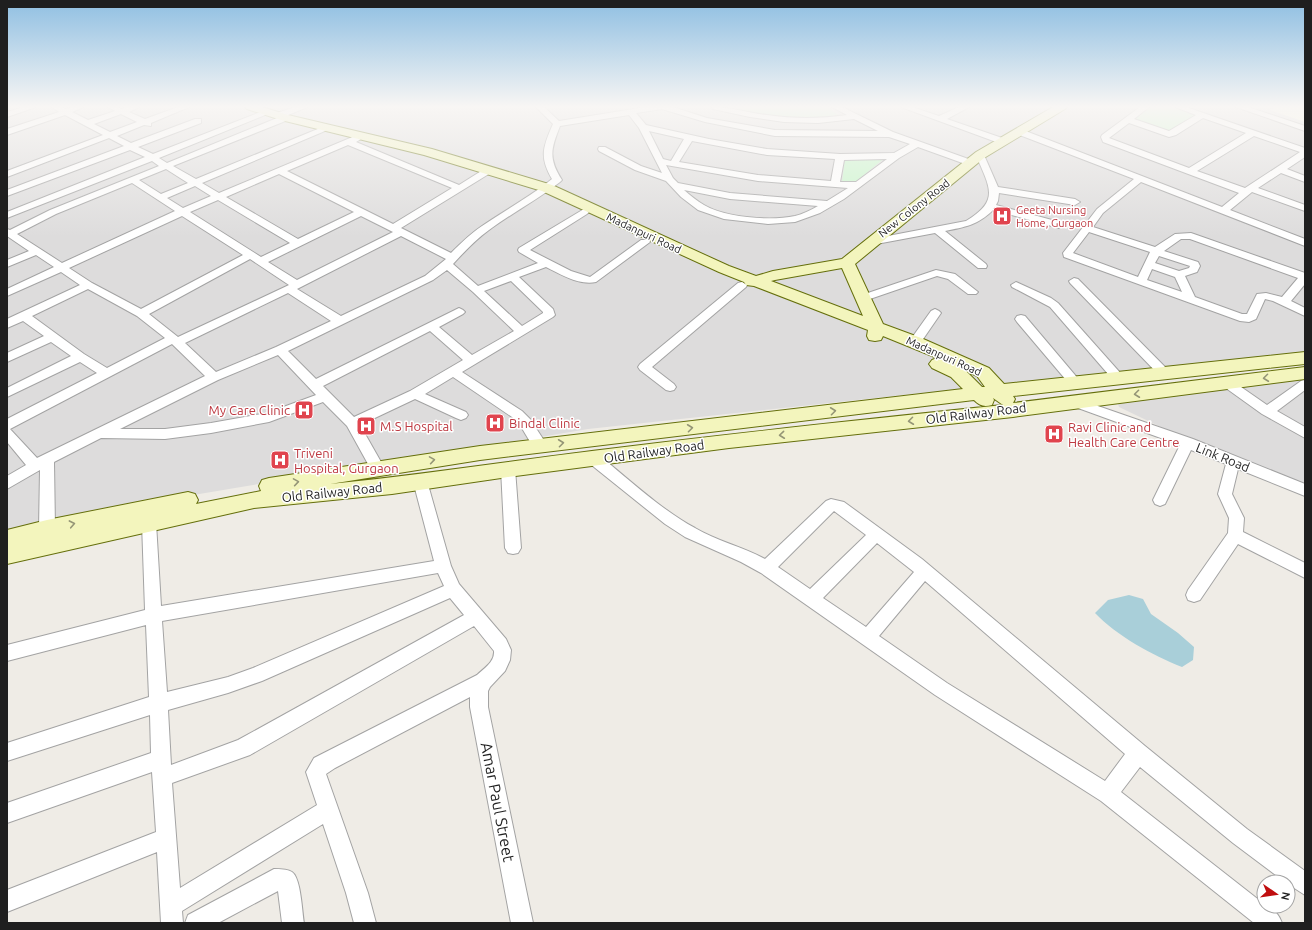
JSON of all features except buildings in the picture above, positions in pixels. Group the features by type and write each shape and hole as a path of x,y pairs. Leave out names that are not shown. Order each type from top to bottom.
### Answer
{"street":[{"path":"7,174 68,150"},
{"path":"78,150 130,181 161,197 261,261 293,287 340,321"},
{"path":"10,189 55,175 119,150"},
{"path":"138,150 196,182 298,243"},
{"path":"7,215 168,150"},
{"path":"161,197 274,150"},
{"path":"9,290 62,269 184,211 328,150"},
{"path":"379,150 459,188"},
{"name":"Madanpuri Road","path":"419,150 428,152 543,191 724,269 749,283"},
{"path":"7,483 41,462 214,377 280,350 429,278 450,261 469,241 485,228 543,191 557,180 548,163 547,150"},
{"path":"605,150 638,168 672,182 730,196 827,204"},
{"path":"655,150 672,182 700,207 726,216 751,220 782,220 805,216 858,185 896,156 906,150"},
{"path":"674,164 681,150"},
{"path":"810,150 840,157 896,156"},
{"path":"871,242 969,223 979,218 992,207 995,198 994,189 975,159 942,150"},
{"name":"New Colony Road","path":"749,283 773,276 846,263 975,159 988,150"},
{"path":"1067,150 1305,243"},
{"path":"1134,150 1190,171 1305,208"},
{"path":"1190,171 1224,150"},
{"path":"9,235 53,212 204,151"},
{"path":"1223,211 1248,190 1305,152"},
{"path":"835,184 840,157"},
{"path":"660,161 756,178 858,185"},
{"path":"34,164 55,175 89,197"},
{"path":"1280,169 1305,179"},
{"path":"280,171 397,230 450,261 477,290 521,331"},
{"path":"7,425 107,373 175,340 293,287 397,230 485,172"},
{"path":"1140,179 1100,211 1068,252 1068,255 1245,318 1252,316 1261,296 1271,297 1305,312"},
{"path":"10,189 35,204 53,212"},
{"path":"994,189 1075,202"},
{"name":"Madanpuri Road","path":"543,191 645,242 876,333 910,352 957,374 979,394 993,411"},
{"path":"992,207 1058,225"},
{"path":"261,261 361,212"},
{"path":"584,212 522,250 546,263 584,280 592,280 645,242"},
{"path":"1087,228 1155,252 1188,261 1195,266 1193,270 1179,275 1149,264"},
{"path":"938,230 982,266"},
{"path":"9,235 37,251 88,285 141,314 175,340 214,377"},
{"path":"1141,282 1155,252 1179,236 1184,235 1305,277 1284,302"},
{"path":"7,264 37,251"},
{"path":"141,314 250,255"},
{"path":"477,290 546,263"},
{"path":"846,263 863,298 876,333"},
{"path":"724,269 773,276"},
{"path":"863,298 936,273 951,276 972,292"},
{"path":"1179,275 1190,298"},
{"path":"352,423 415,394 547,316 550,312 512,276"},
{"path":"1074,282 1165,374"},
{"path":"670,387 644,366 749,283"},
{"path":"7,324 88,285"},
{"path":"1016,285 1054,304 1119,379"},
{"path":"314,384 459,312"},
{"path":"915,342 935,313"},
{"path":"24,316 80,357 107,373"},
{"path":"1020,319 1074,393"},
{"path":"431,326 472,361"},
{"name":"Madanpuri Road","path":"876,333 915,342 983,372 1001,391 1013,410"},
{"path":"7,358 52,337"},
{"path":"280,350 352,423 388,474"},
{"path":"7,393 80,357"},
{"name":"Old Railway Road","path":"7,555 254,500 388,474 480,453 540,446 1013,410 1119,379 1305,358"},
{"path":"454,372 517,414 540,446"},
{"name":"Old Railway Road","path":"7,539 47,529 220,494 388,474 420,482 508,469 594,459 727,432 1001,391 1074,393 1227,383 1305,373"},
{"path":"1227,383 1267,411 1305,433"},
{"path":"1267,411 1305,384"},
{"name":"Link Road","path":"1074,393 1188,443 1305,490"},
{"path":"415,394 461,415"},
{"path":"97,434 165,434 204,429 269,416 326,396"},
{"path":"7,433 41,462 47,529"},
{"path":"1160,500 1188,443"},
{"path":"594,459 670,520 690,533 747,557 767,568 942,689 1108,794 1271,923"},
{"path":"1194,595 1235,535 1238,522 1225,494 1234,462"},
{"path":"508,469 513,548"},
{"path":"365,923 357,893 316,772 322,765 483,681 500,664 504,651 477,616 453,589 443,566 420,482"},
{"path":"767,568 834,504 839,506 924,571 1138,753 1240,836 1305,884"},
{"path":"149,523 166,838 172,914 329,809"},
{"path":"811,599 877,534"},
{"path":"1235,535 1305,571"},
{"path":"7,653 154,615 443,566"},
{"path":"867,638 924,571"},
{"path":"7,752 159,702 228,685 256,675 453,589"},
{"path":"7,813 162,768 243,748 477,616"},
{"name":"Amar Paul Street","path":"483,681 479,691 479,707 522,923"},
{"path":"1108,794 1138,753"},
{"path":"7,901 166,838"},
{"path":"196,923 274,880 280,879 286,880 288,883 293,923"}],"shaded area":[{"path":"7,150 1305,150 1305,352 588,429 50,519 7,530"},
{"path":"1305,376 1305,488 1219,454 1119,407 1117,401"}],"green space":[{"path":"886,157 854,183 842,182 845,159"}],"water":[{"path":"1129,595 1143,599 1151,614 1178,633 1194,647 1193,660 1182,667 1159,657 1124,637 1095,613 1108,600"}],"place":[{"name":"Geeta Nursing Home, Gurgaon","path":"1002,216"},
{"name":"My Care Clinic","path":"304,410"},
{"name":"Bindal Clinic","path":"495,423"},
{"name":"M.S Hospital","path":"366,426"},
{"name":"Ravi Clinic and Health Care Centre","path":"1054,434"},
{"name":"Triveni Hospital, Gurgaon","path":"280,460"}]}
